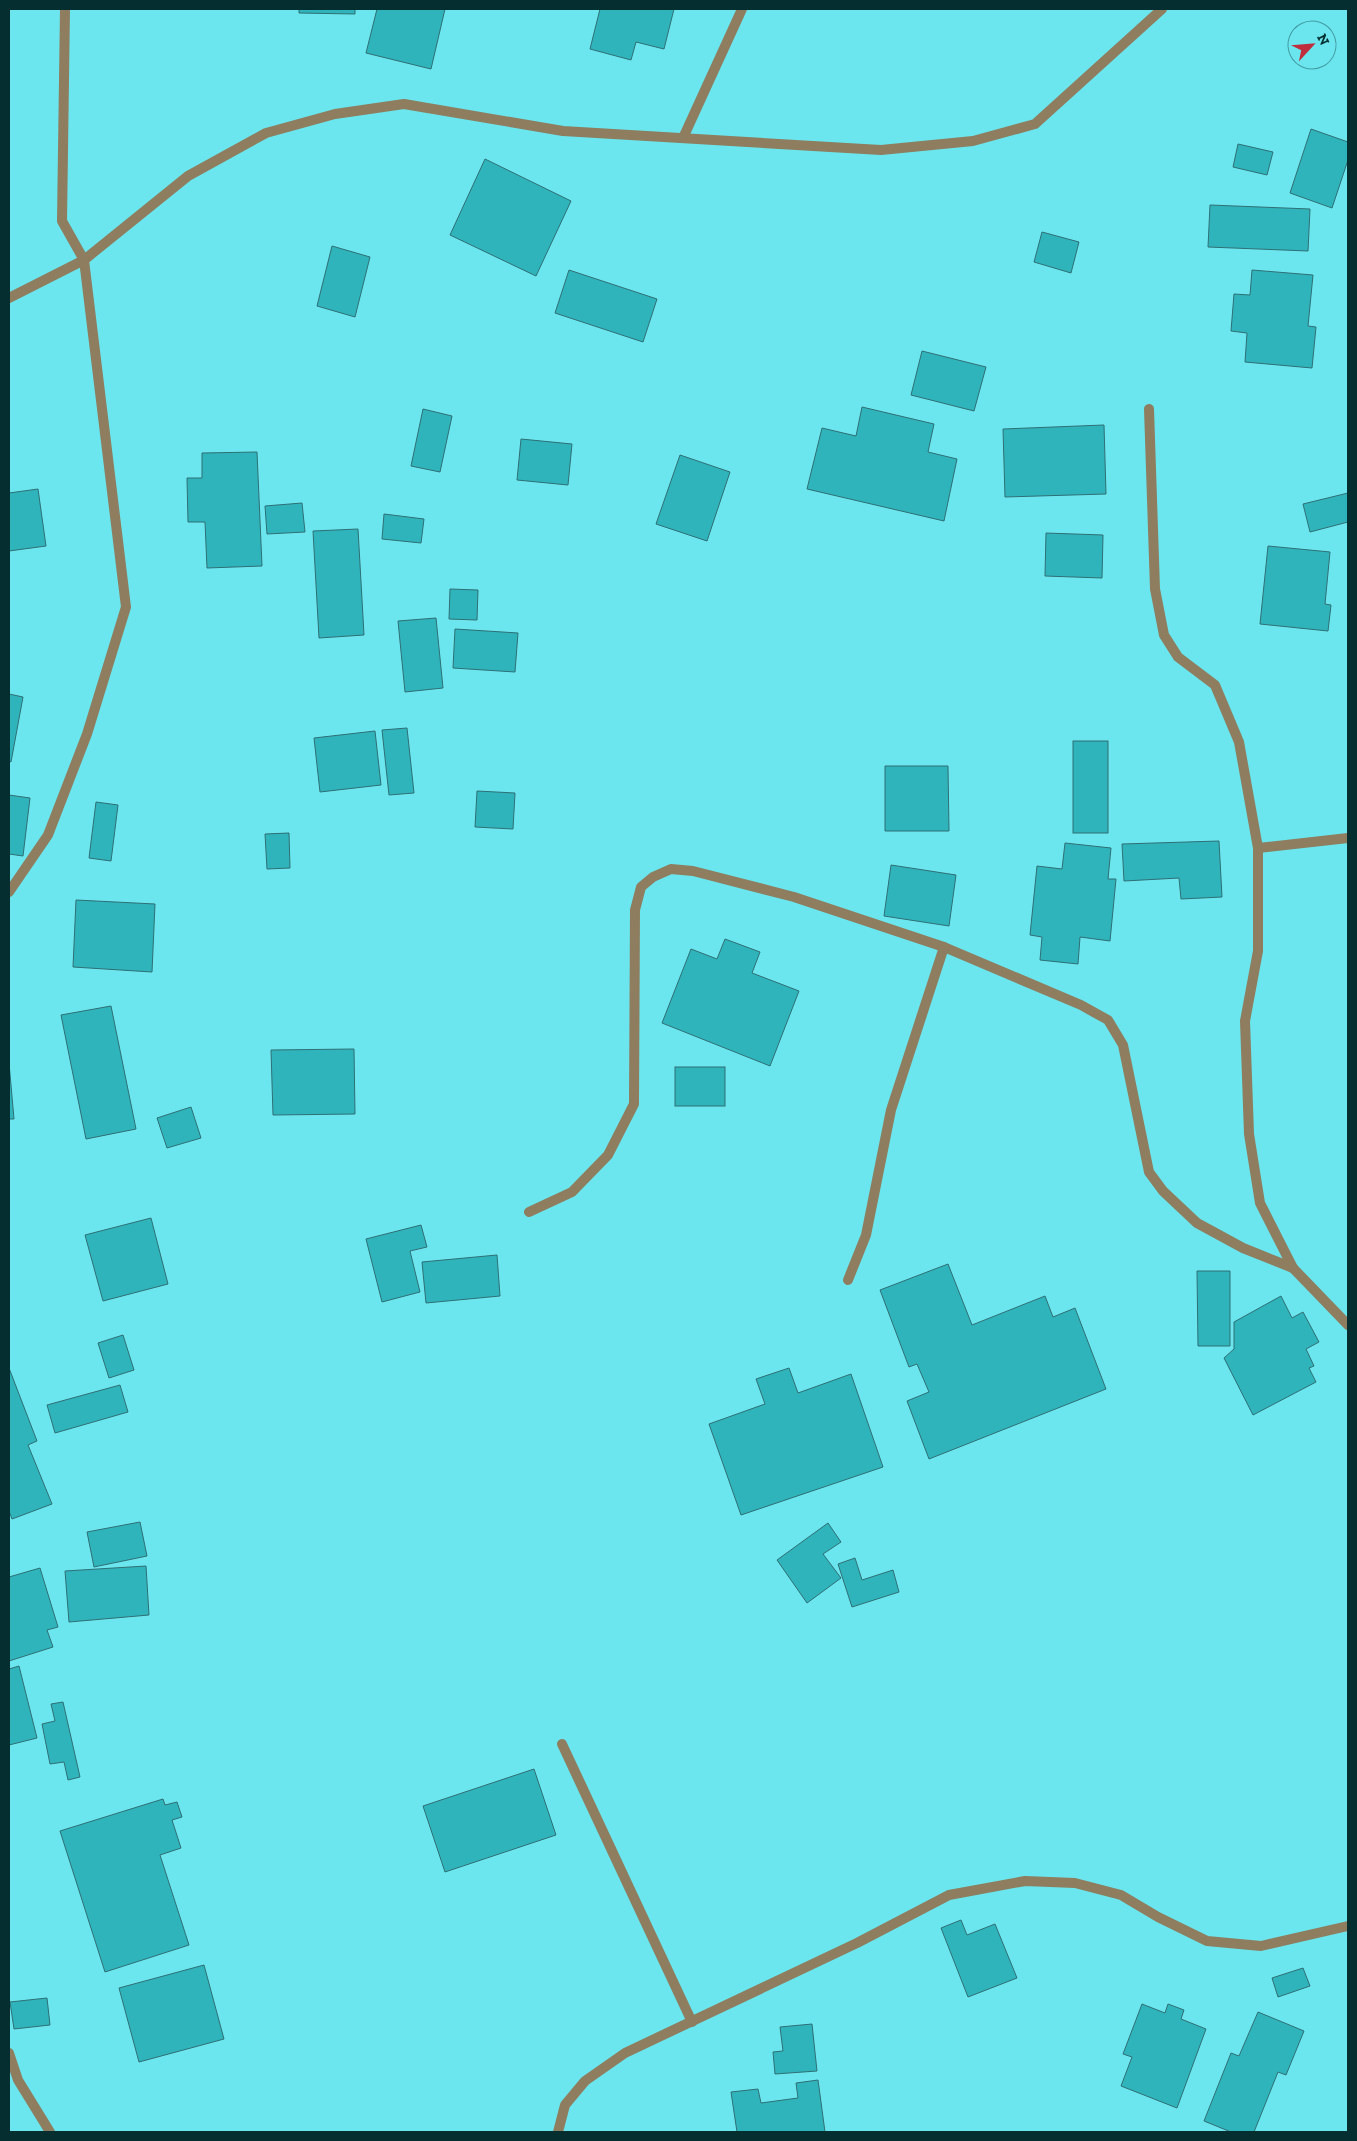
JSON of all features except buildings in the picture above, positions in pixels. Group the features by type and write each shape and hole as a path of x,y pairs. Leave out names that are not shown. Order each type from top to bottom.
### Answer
{"street":[{"path":"9,892 48,835 87,734 126,606 84,260 62,222 65,9"},
{"path":"684,138 742,9"},
{"path":"9,298 84,260 188,176 266,132 334,114 404,104 562,131 880,150 973,141 1035,124 1162,9"},
{"path":"1150,409 1156,589 1164,635 1178,657 1215,685 1239,742 1258,848 1258,951 1245,1021 1249,1134 1260,1203 1293,1268 1348,1325"},
{"path":"1258,848 1348,838"},
{"path":"529,1212 572,1192 608,1155 634,1104 635,910 641,887 652,877 671,869 693,871 794,897 944,947 1081,1005 1108,1020 1124,1045 1149,1172 1163,1191 1197,1224 1242,1248 1293,1268"},
{"path":"848,1280 866,1235 891,1110 944,947"},
{"path":"562,1744 692,2022"},
{"path":"558,2132 566,2105 585,2080 625,2053 857,1943 949,1895 1024,1881 1075,1883 1121,1894 1158,1917 1207,1941 1261,1946 1348,1926"},
{"path":"9,2053 18,2080 50,2132"}]}
